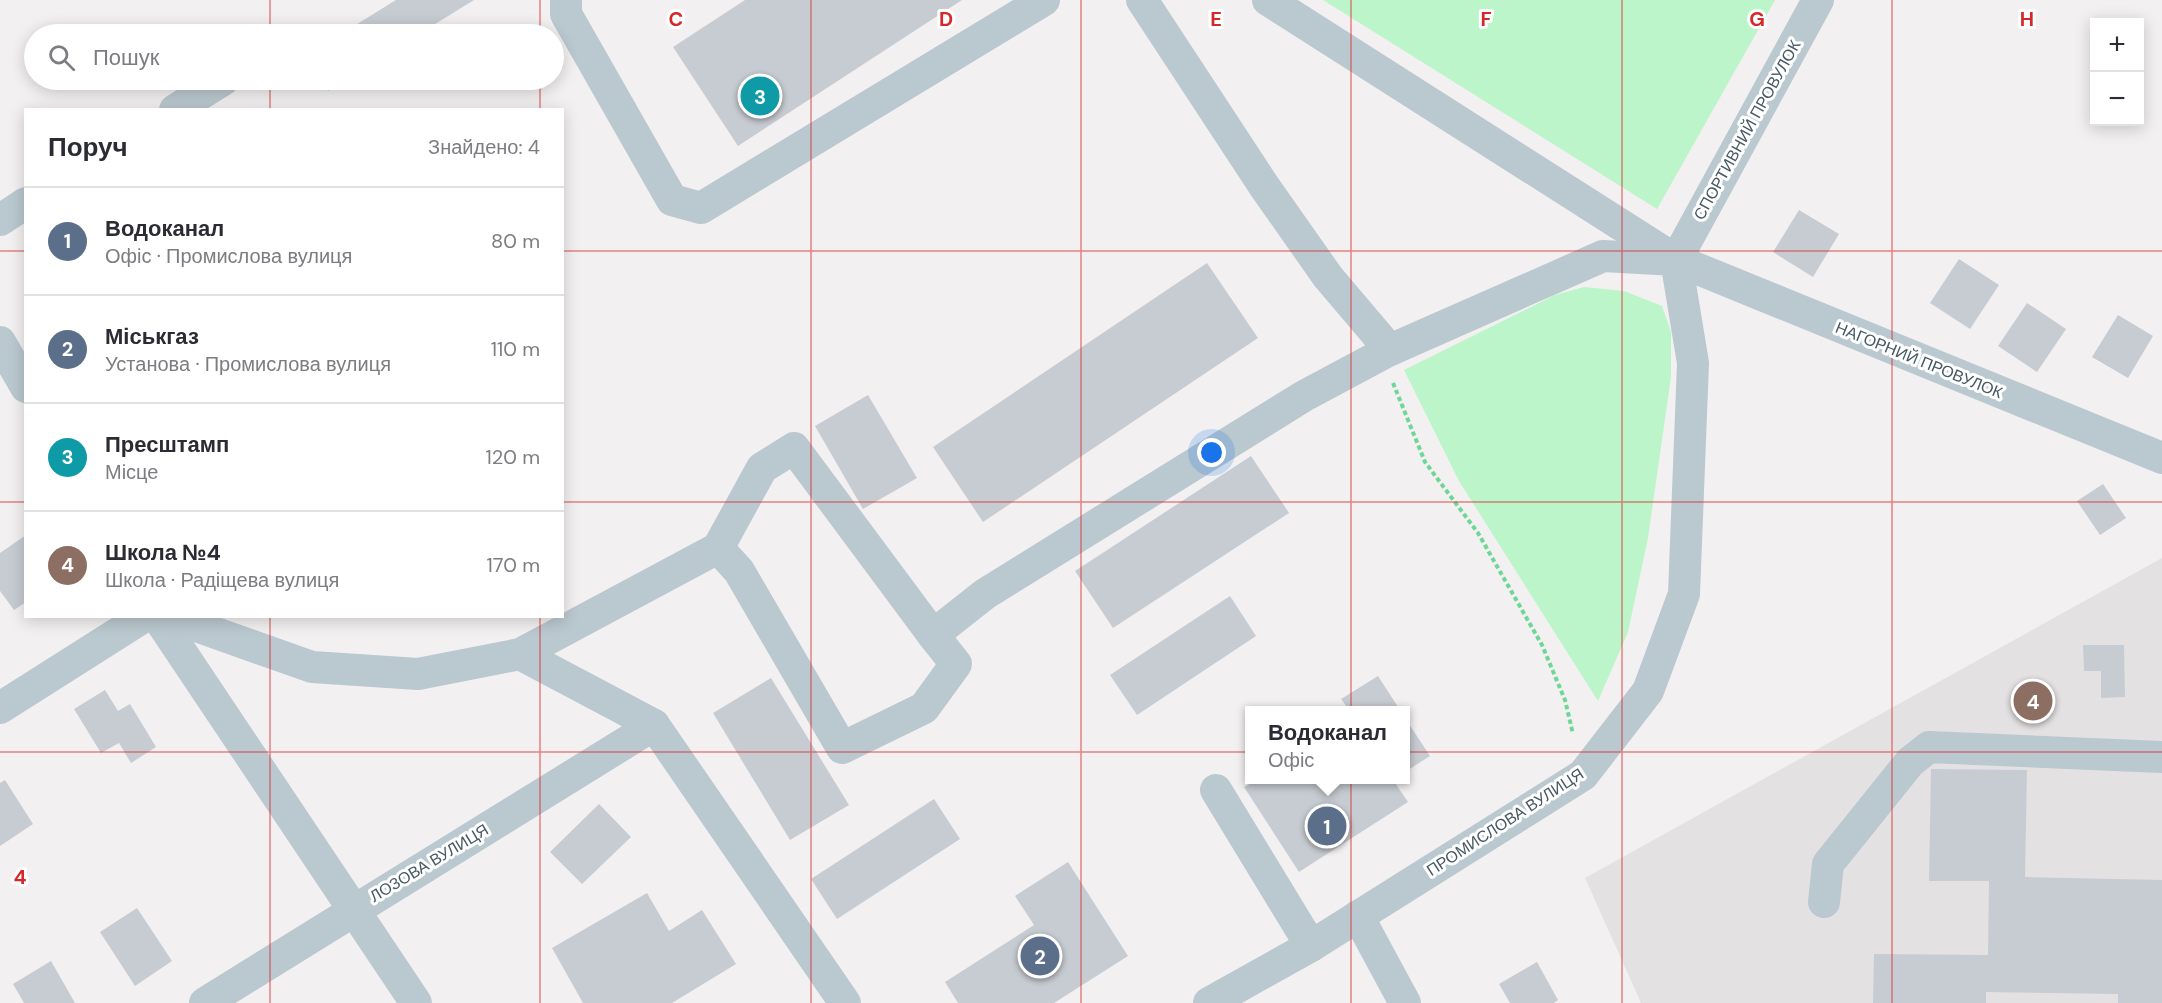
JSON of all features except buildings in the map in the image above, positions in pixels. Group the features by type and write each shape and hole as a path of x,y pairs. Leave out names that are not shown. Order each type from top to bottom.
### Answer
{"street":[{"path":"566,0 566,14 672,200 701,208 1044,0"},
{"path":"1142,0 1328,277 1389,350"},
{"path":"1268,0 1676,260"},
{"name":"СПОРТИВНИЙ ПРОВУЛОК","path":"1676,260 1818,0"},
{"path":"178,108 207,90"},
{"path":"0,220 24,204"},
{"path":"933,636 985,594 1304,396 1389,350 1603,256 1676,260"},
{"name":"НАГОРНИЙ ПРОВУЛОК","path":"1676,260 2156,462"},
{"name":"ПРОМИСЛОВА ВУЛИЦЯ","path":"1209,1003 1311,946 1583,775 1648,692 1684,594 1693,363 1676,260"},
{"path":"0,342 24,384"},
{"path":"174,618 312,667 418,674 520,654 718,548 762,468 794,448 956,664 924,708 842,748 739,571 718,548"},
{"path":"0,708 142,618"},
{"path":"158,618 416,1003"},
{"path":"520,654 654,725 845,1003"},
{"name":"ЛОЗОВА ВУЛИЦЯ","path":"204,1003 654,725"},
{"path":"1824,902 1828,864 1910,762 1929,747 2162,757"},
{"path":"1216,790 1311,946"},
{"path":"1359,916 1405,1003"}],"path":[{"path":"1389,350 1392,379 1425,462 1478,533 1542,645 1565,700 1583,775"}],"shaded area":[{"path":"2162,558 2162,1003 1641,1003 1585,878"}],"green space":[{"path":"1323,0 1775,0 1657,209"},
{"path":"1584,287 1624,291 1662,306 1671,332 1671,377 1648,538 1628,632 1598,701 1459,481 1404,370 1555,295"}],"place":[{"name":"Пресштамп","path":"760,96"},
{"name":"Школа №4","path":"2033,701"},
{"name":"Водоканал","path":"1327,826"},
{"name":"Міськгаз","path":"1040,956"}]}
